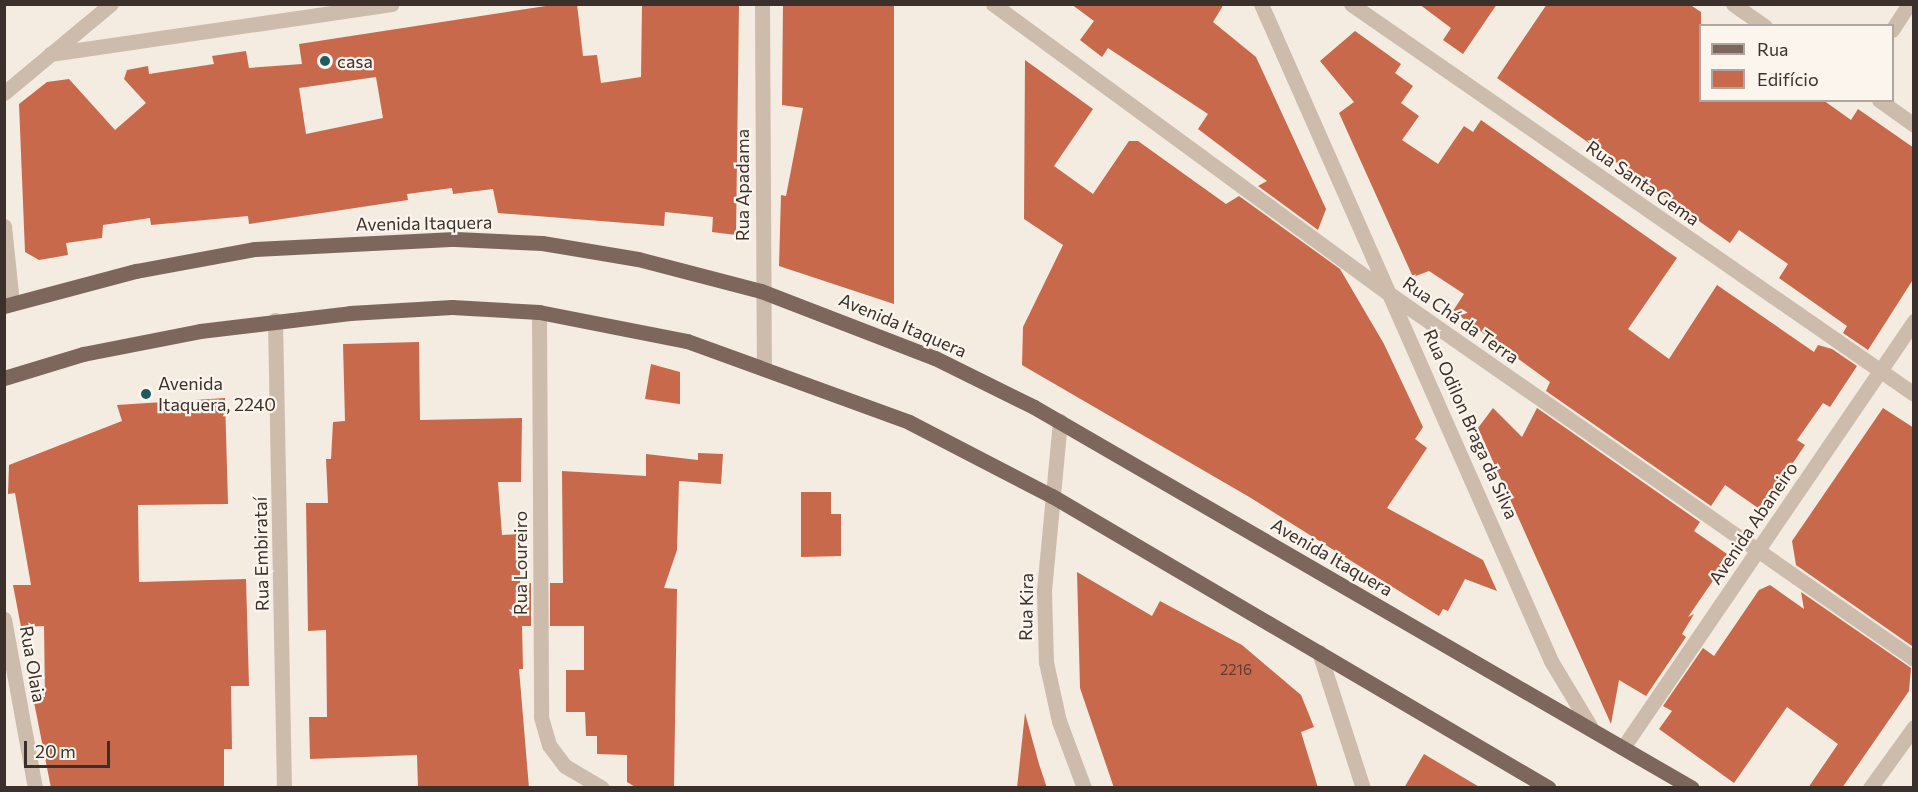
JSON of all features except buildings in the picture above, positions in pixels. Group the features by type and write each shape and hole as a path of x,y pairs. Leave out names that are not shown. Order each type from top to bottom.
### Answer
{"main road":[{"name":"Avenida Itaquera","path":"8,305 136,271 255,249 455,239 606,254 761,291 935,358 1059,421 1590,726 1692,788"},
{"path":"4,378 82,354 275,320 452,307 539,312 687,341 764,365 909,422 1052,496 1549,788"}],"street":[{"path":"4,93 111,4"},
{"path":"50,54 391,4"},
{"name":"Rua Apadama","path":"762,4 761,291 764,365"},
{"name":"Rua Chá da Terra","path":"993,4 1391,295 1914,659"},
{"name":"Rua Odilon Braga da Silva","path":"1261,4 1551,661 1590,726"},
{"name":"Rua Santa Gema","path":"1351,4 1914,394"},
{"path":"1733,4 1762,24"},
{"path":"1894,28 1909,4"},
{"path":"1882,102 1914,124"},
{"path":"4,226 8,305"},
{"name":"Rua Loureiro","path":"539,312 541,717 549,745 565,766 602,788"},
{"name":"Rua Embirataí","path":"275,320 284,788"},
{"name":"Avenida Abaneiro","path":"1624,746 1914,321"},
{"name":"Rua Kira","path":"1059,421 1052,496 1046,662 1059,721 1083,788"},
{"name":"Rua Olaia","path":"4,619 35,788"},
{"path":"1319,652 1363,788"},
{"path":"1870,788 1914,727"}],"place":[{"name":"casa","path":"325,61"},
{"name":"Avenida Itaquera, 2240","path":"146,394"}]}
